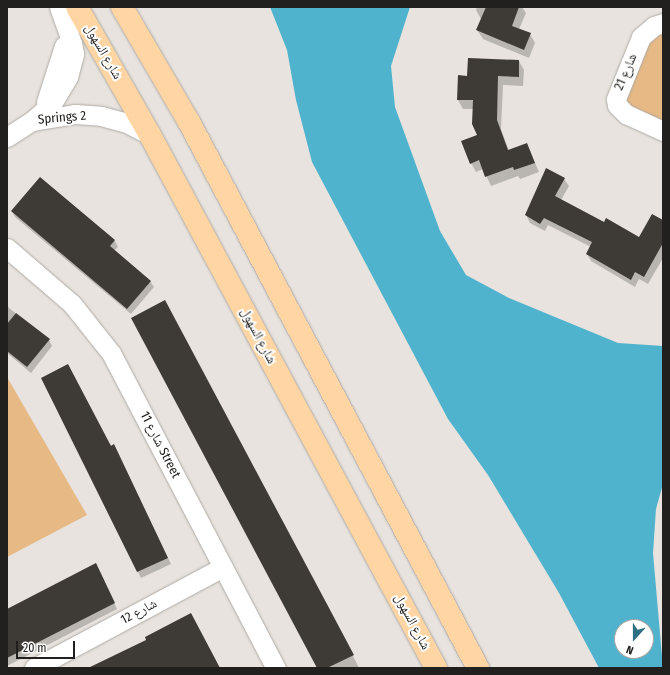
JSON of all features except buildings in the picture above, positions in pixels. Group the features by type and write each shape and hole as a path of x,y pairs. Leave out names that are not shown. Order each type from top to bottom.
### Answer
{"main road":[{"name":"شارع السهول","path":"77,7 150,135 436,668"},
{"path":"122,7 192,129 478,668"}],"street":[{"name":"Springs 2","path":"39,116 59,95 68,77 74,54 60,7"},
{"name":"شارع 21","path":"663,23 654,26 641,37 616,98 621,111 663,131"},
{"name":"Springs 2","path":"39,116 75,114 102,116 127,123 150,135"},
{"path":"7,137 39,116"},
{"name":"شارع 11 Street","path":"7,248 72,304 111,353 276,668"},
{"name":"شارع 12","path":"34,668 223,567"}],"shaded area":[{"path":"663,30 663,122 632,108 624,96 647,38"},
{"path":"7,377 87,515 7,557"}],"water":[{"path":"270,7 410,7 391,66 395,107 440,231 466,275 509,298 618,343 663,346 663,484 656,509 653,553 663,668 599,668 559,593 488,475 448,419 312,162 296,100 287,50"}]}
